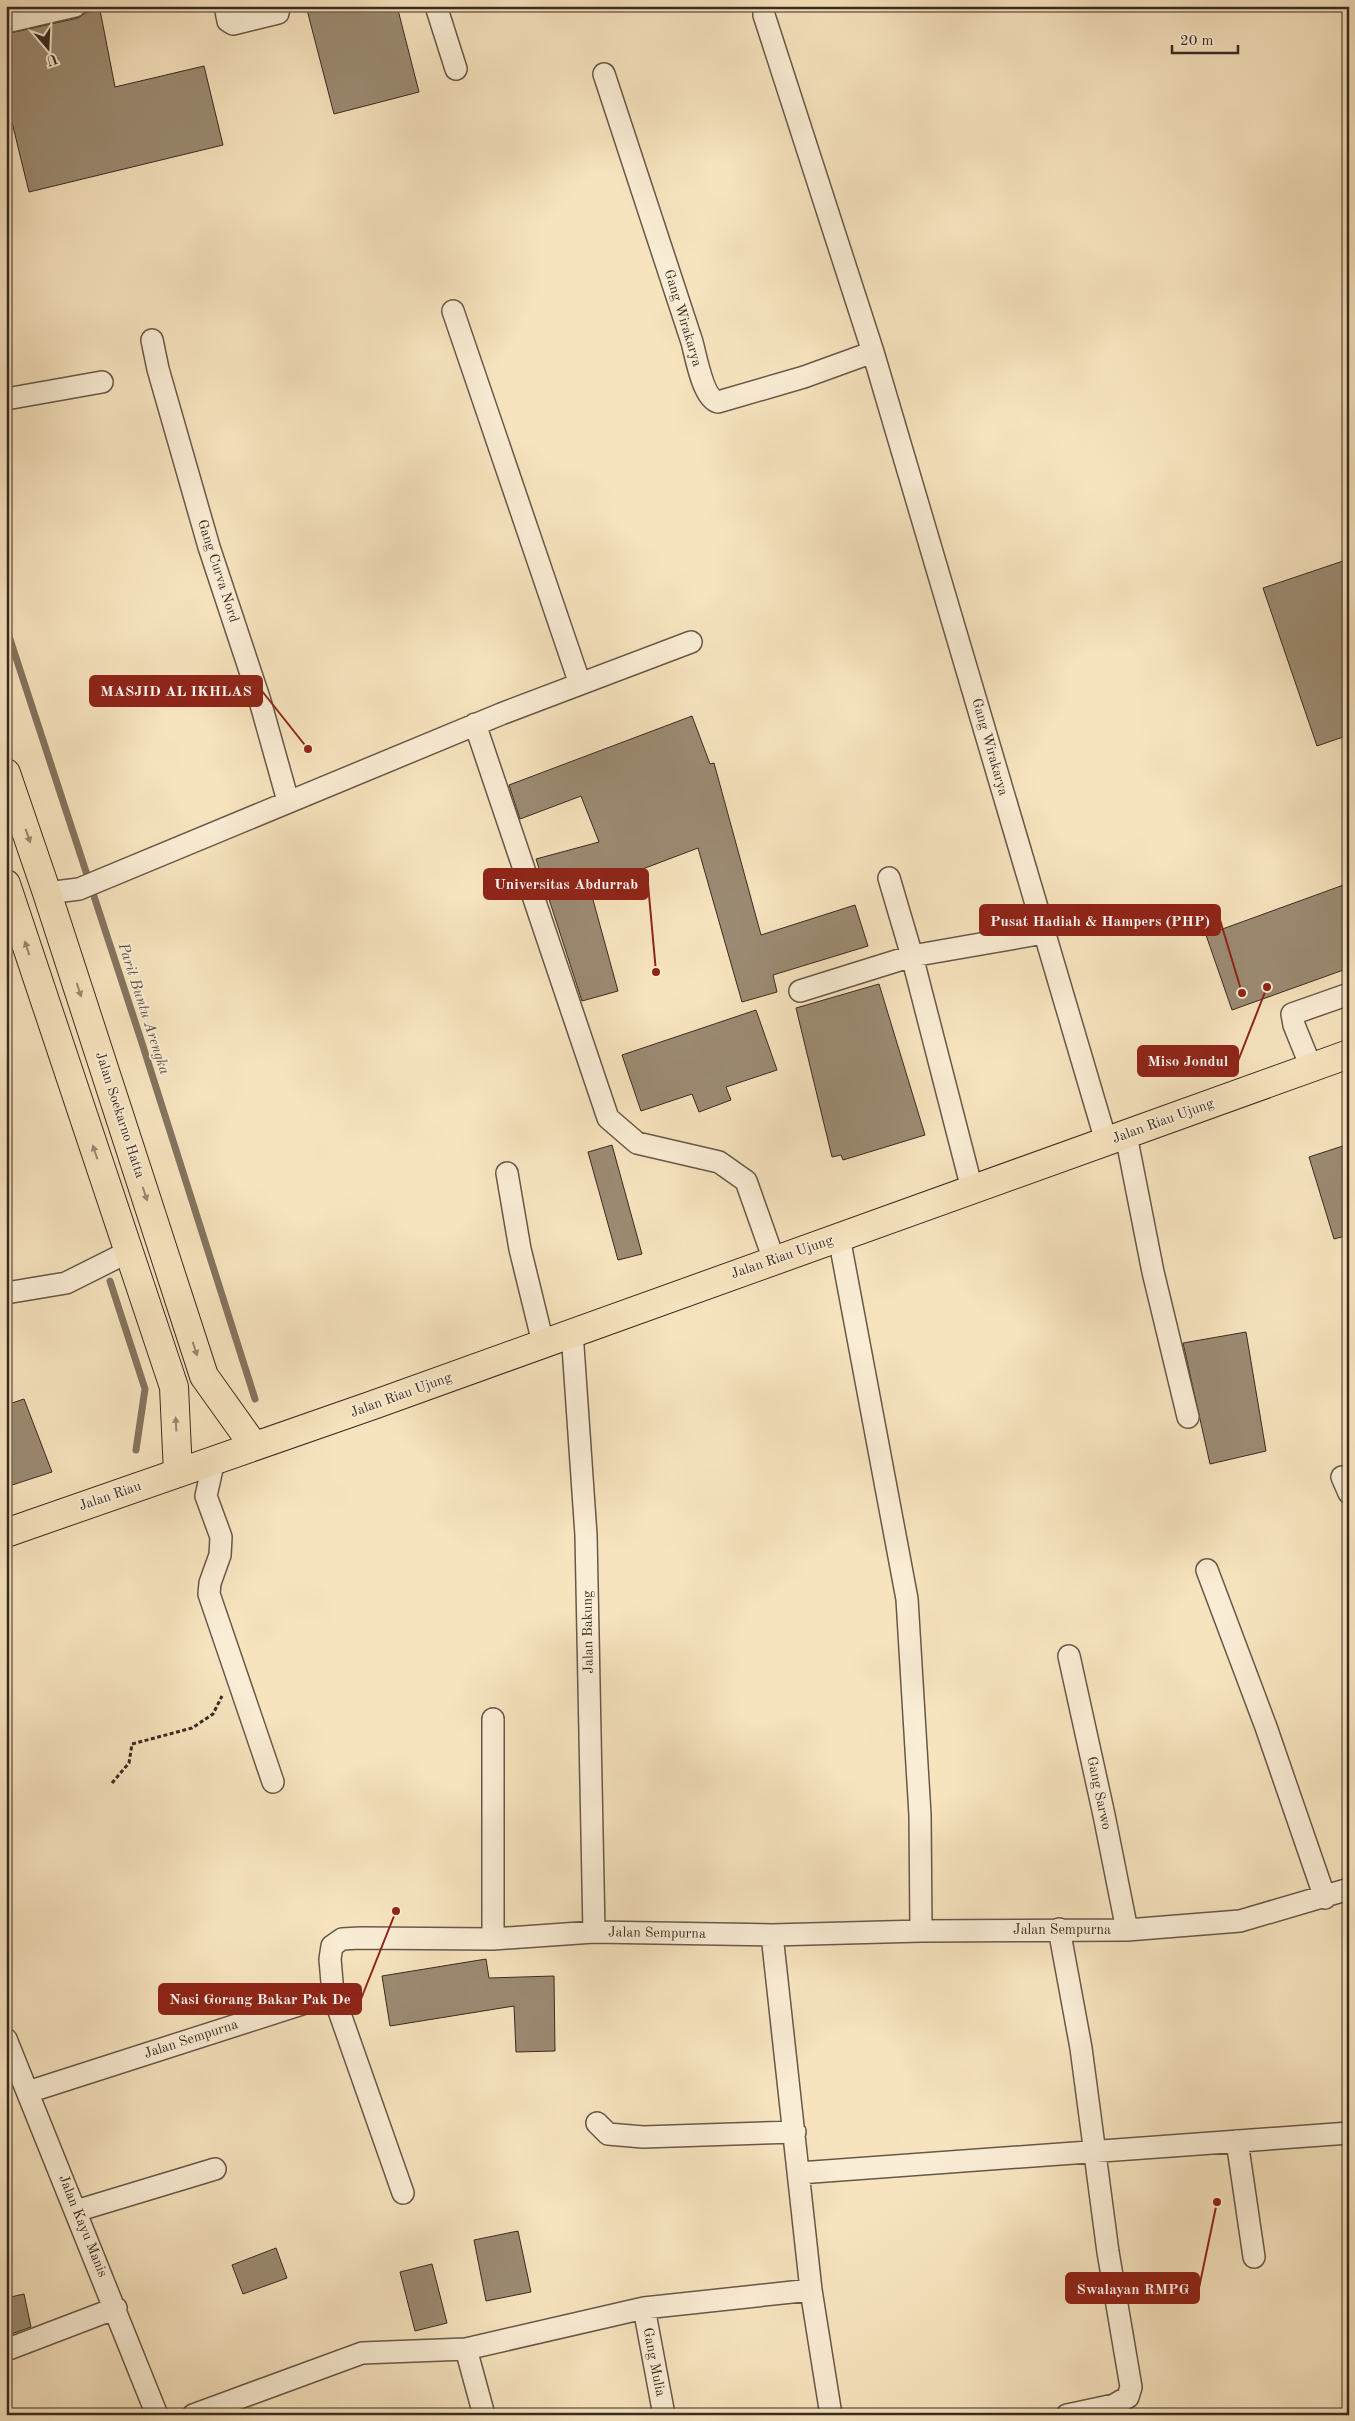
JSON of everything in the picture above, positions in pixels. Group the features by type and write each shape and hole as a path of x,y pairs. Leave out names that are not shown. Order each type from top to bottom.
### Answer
{"main road":[{"name":"Jalan Soekarno Hatta","path":"6,773 48,893 204,1376 254,1446"},
{"path":"6,884 174,1388 178,1472"},
{"name":"Jalan Riau Ujung","path":"214,1460 1349,1054"},
{"name":"Jalan Riau","path":"6,1533 214,1460"}],"street":[{"path":"6,22 75,6"},
{"path":"225,6 228,21 233,24 278,13 279,6"},
{"path":"436,6 456,69"},
{"name":"Gang Wirakarya","path":"764,6 764,15 873,352 1044,933 1116,1138 1153,1272 1188,1417"},
{"name":"Gang Wirakarya","path":"604,74 692,342 703,382 711,398 718,402 804,377 873,352"},
{"path":"453,311 580,684"},
{"name":"Gang Curva Nord","path":"152,340 158,369 209,547 260,701 288,801"},
{"path":"6,398 102,382"},
{"path":"48,893 79,889 475,724 691,642"},
{"path":"475,724 608,1118 637,1143 685,1152 719,1162 746,1181 774,1260"},
{"path":"888,878 912,956 972,1189"},
{"path":"800,991 912,956 1044,933"},
{"path":"1311,1067 1294,1025 1292,1014 1349,994"},
{"path":"507,1173 520,1249 544,1343"},
{"path":"839,1237 907,1599 920,1815 921,1931"},
{"path":"6,1294 66,1283 128,1252"},
{"name":"Jalan Bakung","path":"572,1332 586,1535 594,1932"},
{"path":"214,1460 206,1496 221,1537 220,1555 210,1583 209,1594 274,1782"},
{"path":"1208,1570 1266,1727 1324,1898"},
{"name":"Gang Sarwo","path":"1069,1656 1127,1930"},
{"path":"492,1719 493,1939"},
{"name":"Jalan Sempurna","path":"28,2092 333,1994 330,1959 332,1946 342,1939 493,1939 594,1932 772,1935 1059,1929 1127,1930 1240,1921 1324,1898 1349,1888"},
{"path":"1059,1929 1081,2048 1093,2152 1131,2387 1128,2397 1114,2405 1067,2415"},
{"path":"772,1935 811,2290 831,2415"},
{"path":"333,1994 403,2193"},
{"name":"Jalan Kayu Manis","path":"6,2039 158,2415"},
{"path":"597,2124 608,2134 643,2137 795,2132"},
{"path":"799,2173 1349,2133"},
{"path":"1237,2142 1254,2257"},
{"path":"76,2211 215,2169"},
{"path":"193,2415 362,2353 466,2349 644,2308 811,2290"},
{"path":"6,2350 116,2308"},
{"name":"Gang Mulia","path":"644,2308 664,2415"},
{"path":"466,2349 484,2415"}],"path":[{"path":"112,1783 129,1763 132,1744 192,1728 213,1714 223,1694 241,1685"}],"building":[{"path":"306,6 397,6 419,92 334,114"},
{"path":"100,10 115,87 204,66 223,145 29,192 6,98 6,34 78,18 85,13"},
{"path":"1349,559 1349,735 1317,746 1263,588"},
{"path":"692,716 710,764 714,763 761,935 855,905 868,946 773,975 777,992 742,1002 698,848 590,889 618,991 582,1001 536,859 599,842 581,796 520,819 509,785"},
{"path":"1349,883 1349,968 1232,1010 1206,935"},
{"path":"879,984 925,1135 843,1160 841,1155 832,1157 796,1008"},
{"path":"756,1010 777,1070 726,1087 731,1100 699,1112 692,1094 641,1111 622,1055"},
{"path":"1349,1144 1349,1235 1334,1239 1309,1157"},
{"path":"612,1145 642,1254 618,1260 588,1152"},
{"path":"1246,1332 1266,1451 1210,1464 1183,1343"},
{"path":"24,1399 52,1472 6,1487 6,1405"},
{"path":"486,1959 489,1978 554,1976 555,2051 516,2052 514,2006 390,2026 382,1976"},
{"path":"518,2231 531,2292 486,2301 474,2240"},
{"path":"276,2248 287,2278 243,2294 232,2265"},
{"path":"432,2264 447,2323 415,2331 400,2272"},
{"path":"24,2294 31,2327 6,2336 6,2298"}],"waterway":[{"name":"Parit Buntu Arengka","path":"6,627 141,1040 255,1399"},
{"path":"110,1281 145,1389 136,1450"}],"place":[{"name":"MASJID AL IKHLAS","path":"308,749"},
{"name":"Universitas Abdurrab","path":"656,972"},
{"name":"Miso Jondul","path":"1267,987"},
{"name":"Pusat Hadiah & Hampers (PHP)","path":"1242,993"},
{"name":"Nasi Gorang Bakar Pak De","path":"396,1911"},
{"name":"Swalayan RMPG","path":"1217,2202"}]}
